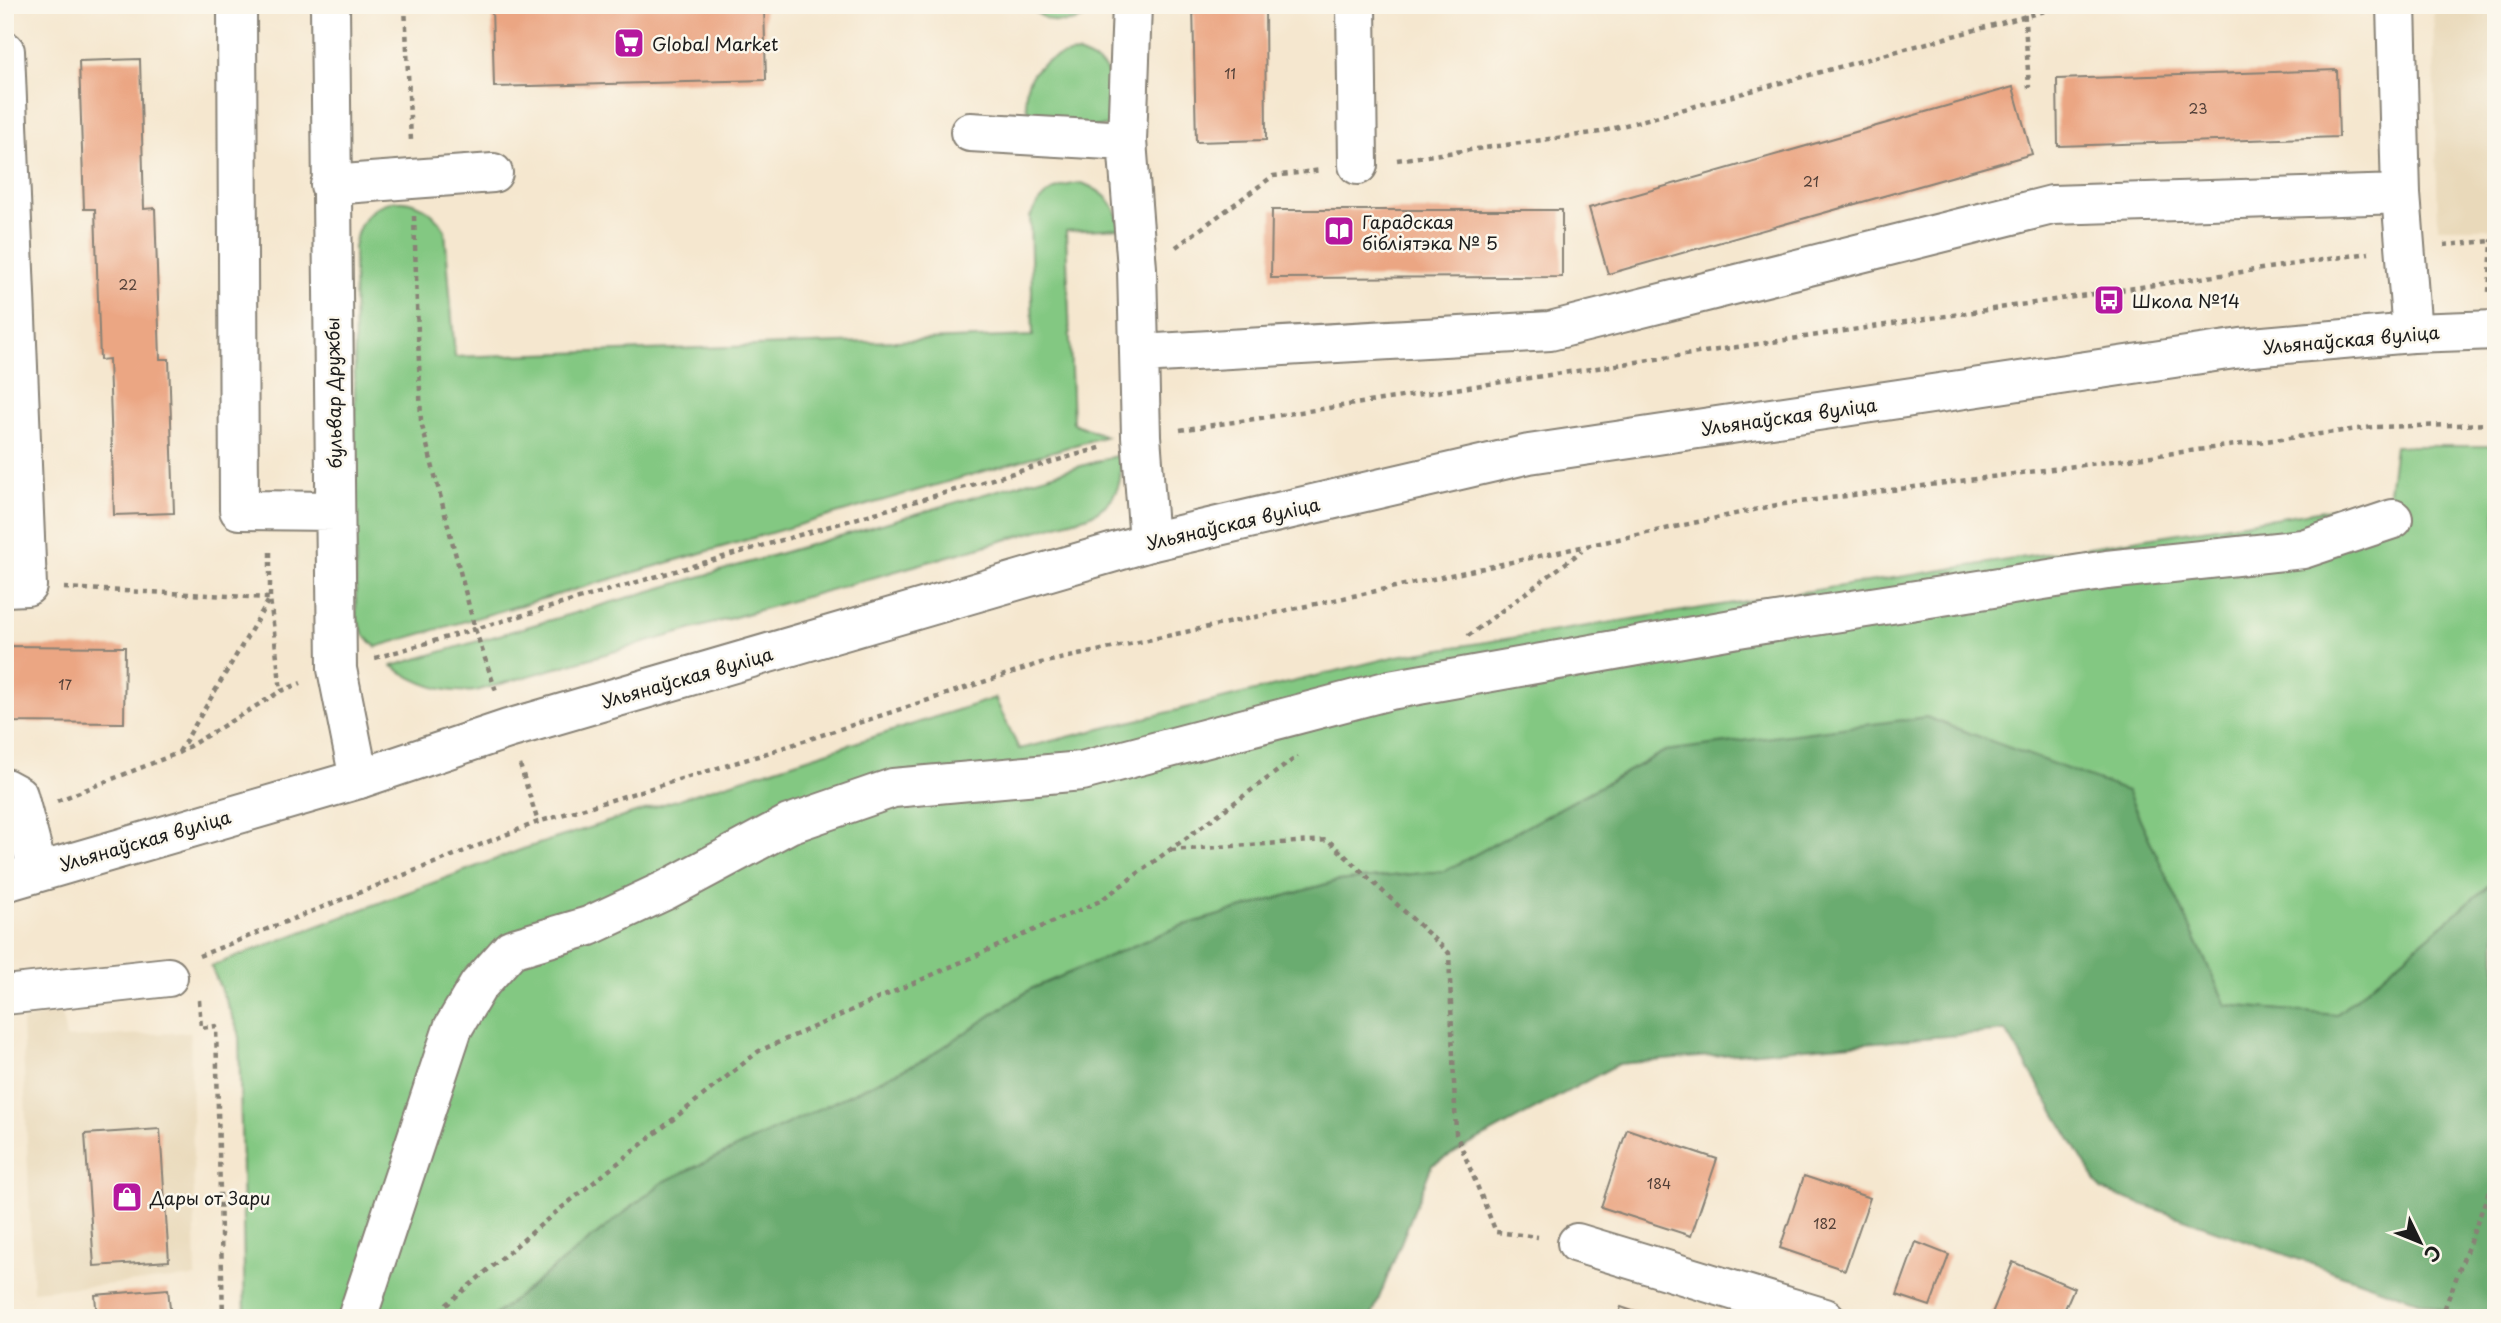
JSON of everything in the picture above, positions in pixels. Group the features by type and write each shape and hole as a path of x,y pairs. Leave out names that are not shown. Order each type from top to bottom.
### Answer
{"main road":[{"path":"237,5 239,510 335,511"},
{"name":"бульвар Дружбы","path":"330,5 337,669 359,779"},
{"path":"1132,5 1127,141 1137,268 1141,436 1149,542"},
{"path":"1356,5 1357,165"},
{"path":"2396,5 2401,194 2412,333"},
{"path":"5,51 16,587"},
{"path":"970,132 1127,141"},
{"path":"330,185 493,173"},
{"path":"1140,354 1550,331 2052,205 2401,194"},
{"name":"Ульянаўская вуліца","path":"22,876 359,779 508,729 1149,542 1529,454 2241,348 2412,333 2496,330"},
{"path":"357,1318 453,1028 478,986 511,949 589,926 666,890 789,824 893,788 1082,771 1390,690 1738,628 2107,570 2303,549 2393,519"},
{"path":"14,802 22,876"},
{"path":"5,995 188,979"},
{"path":"1577,1242 1825,1318"}],"path":[{"path":"405,5 421,422 475,629 538,822"},
{"path":"2024,5 2029,88"},
{"path":"1137,268 1165,255 1273,176 1600,132 2025,19 2054,7 2113,5"},
{"path":"14,802 178,753 281,691 337,669 1141,436 2405,248 2492,242"},
{"path":"223,1318 216,1026 201,1028 188,979 196,957 538,822 758,756 1041,663 1585,549 1777,505 2374,427 2496,424"},
{"path":"271,510 270,598 281,691"},
{"path":"1463,639 1585,549"},
{"path":"16,587 270,598"},
{"path":"178,753 270,598"},
{"path":"431,1318 550,1217 759,1051 1100,901 1301,754"},
{"path":"1168,851 1328,840 1449,953 1456,1134 1496,1232 1577,1242"},
{"path":"2441,1318 2496,1173"}],"shaded area":[{"path":"2433,5 2496,5 2496,228 2438,228"},
{"path":"61,1011 66,1038 190,1032 196,1277 33,1291 22,1021"}],"green space":[{"path":"1028,5 1102,5 1084,18 1065,22 1046,18"},
{"path":"1078,53 1102,65 1108,73 1112,90 1109,126 1036,130 1026,101 1031,77 1049,61"},
{"path":"1082,183 1097,190 1113,205 1121,228 1066,231 1073,423 1106,436 376,647 364,635 356,617 354,248 359,230 367,216 378,206 406,201 420,206 434,216 445,230 455,357 1033,336 1030,217 1039,202 1050,192"},
{"path":"2395,446 2496,446 2496,879 2336,1015 2225,1005 2126,791 1665,751 1445,871 1337,881 1178,927 1031,989 924,1060 663,1182 491,1318 245,1318 239,1032 211,966 523,849 995,698 1019,749 1397,656 2388,500"},
{"path":"1119,455 1120,475 1116,491 1106,505 1089,516 476,691 442,689 412,678 392,666"},
{"path":"1926,717 2127,791 2226,1005 2336,1015 2496,879 2496,1318 2466,1318 2101,1190 2006,1031 1618,1064 1432,1165 1371,1318 491,1318 663,1182 924,1060 1031,989 1178,927 1337,881 1445,871 1665,751"}],"building":[{"name":"Global Market","path":"492,5 764,5 766,80 494,87"},
{"path":"1193,5 1265,5 1266,140 1196,142"},
{"path":"140,59 144,209 155,208 160,359 169,359 174,513 114,515 109,359 100,360 95,209 84,209 79,61"},
{"path":"2337,70 2339,137 2058,146 2057,79"},
{"path":"2013,87 2032,154 1608,274 1589,208"},
{"path":"1272,210 1562,210 1562,277 1271,278"},
{"path":"5,646 125,647 124,723 5,722"},
{"name":"Дары от Зари","path":"160,1129 169,1261 94,1266 85,1134"},
{"path":"1627,1129 1717,1159 1691,1236 1601,1207"},
{"path":"1804,1176 1870,1198 1845,1270 1780,1248"},
{"path":"1916,1242 1949,1255 1930,1306 1897,1295"},
{"path":"2013,1262 2074,1288 2061,1318 1990,1318"},
{"path":"168,1289 171,1318 97,1318 95,1295"},
{"path":"1621,1307 1650,1317 1650,1318 1617,1318"}],"place":[{"name":"Global Market","path":"629,43"},
{"name":"Гарадская бібліятэка № 5","path":"1339,231"},
{"name":"Школа №14","path":"2109,300"},
{"name":"Дары от Зари","path":"127,1197"}]}
